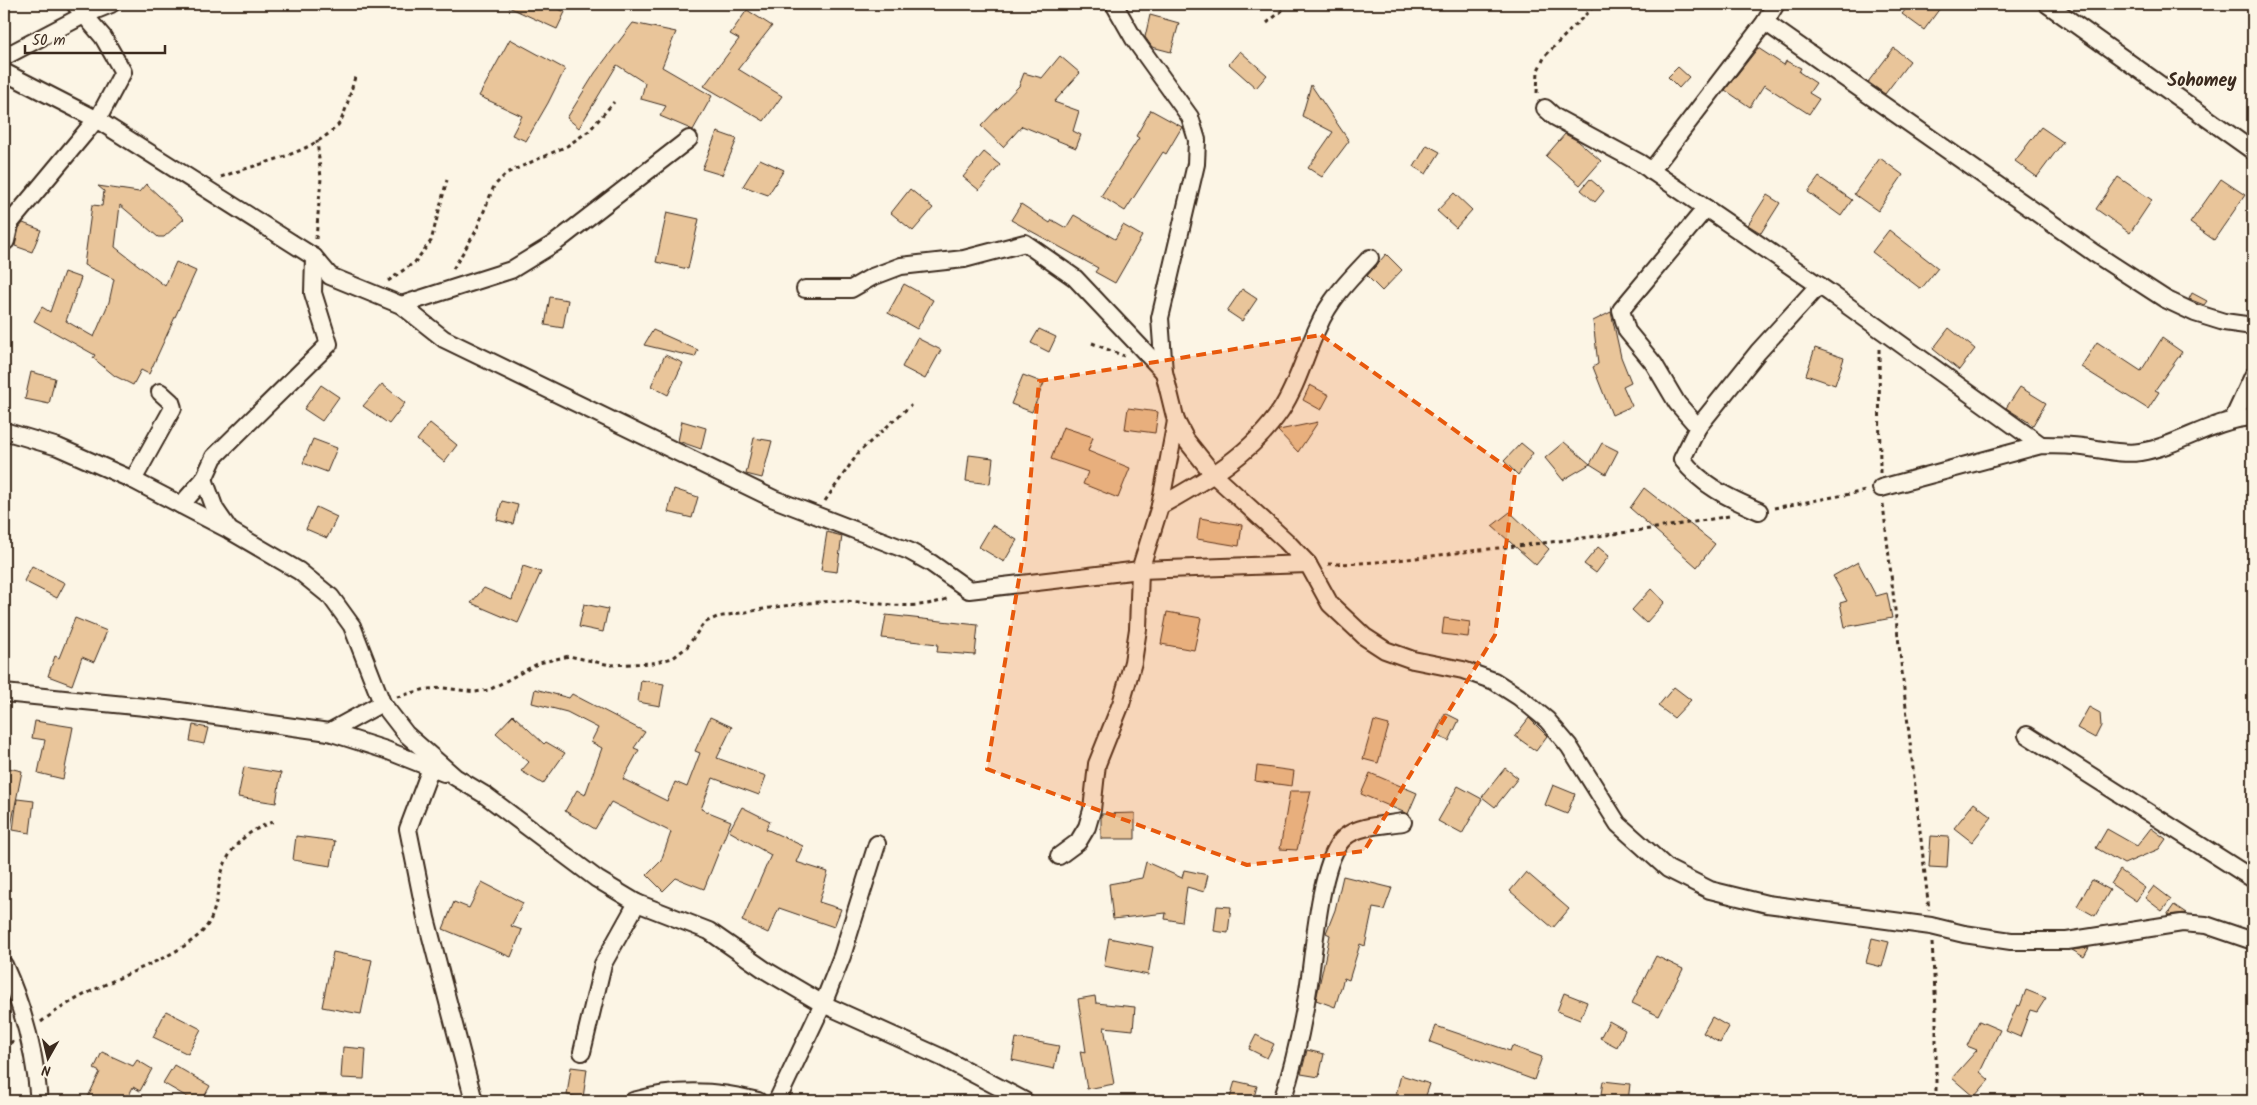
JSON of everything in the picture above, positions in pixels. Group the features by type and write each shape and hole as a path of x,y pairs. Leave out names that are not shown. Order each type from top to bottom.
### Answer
{"street":[{"path":"4,57 79,9 111,4"},
{"path":"1114,4 1134,39 1190,117 1197,140 1196,164 1160,318 1164,372 1176,421 1186,440 1213,474 1257,512 1308,564 1330,604 1365,637 1385,650 1404,657 1463,670 1494,681 1519,697 1547,720 1569,746 1618,824 1668,869 1710,890 1767,904 1931,926 1964,934 2011,941 2067,941 2182,923 2206,925 2253,941"},
{"path":"1651,171 1765,22 1776,4"},
{"path":"2047,4 2253,151"},
{"path":"6,241 10,223 96,119 123,72 103,37 79,9"},
{"path":"1765,22 2094,254 2164,299 2195,314 2224,322 2253,326"},
{"path":"4,72 96,119 314,257 330,276 401,305 444,339 814,516 909,551 931,563 969,590 1140,570 1308,564"},
{"path":"1545,108 1555,116 1640,163 1880,328 2040,445"},
{"path":"401,305 511,270 555,243 689,139"},
{"path":"1698,427 1677,403 1654,364 1627,331 1621,310 1706,208"},
{"path":"805,290 851,289 872,277 901,266 964,259 1025,243 1075,278 1164,372"},
{"path":"181,505 204,479 214,457 329,344 313,292 314,257"},
{"path":"1160,506 1237,459 1259,438 1292,392 1310,344 1330,303 1370,258"},
{"path":"1759,511 1712,490 1692,474 1682,460 1698,427 1758,352 1819,285"},
{"path":"2233,419 2253,376"},
{"path":"133,480 173,408 171,402 160,392"},
{"path":"1881,488 2040,445 2060,444 2120,452 2140,452 2233,419 2253,417"},
{"path":"1059,856 1078,842 1087,827 1092,810 1097,764 1121,704 1133,662 1138,629 1140,570 1160,506 1176,421"},
{"path":"4,431 58,447 133,480 229,530 300,571 331,597 352,626 382,703 406,734 455,777 485,795 597,878 637,903 709,931 765,970 823,1004 944,1058 1025,1101"},
{"path":"204,479 215,509 229,530"},
{"path":"4,693 164,709 329,732 386,750 455,777"},
{"path":"329,732 382,703"},
{"path":"2027,735 2253,880"},
{"path":"431,768 408,829 426,918 474,1101"},
{"path":"1282,1101 1298,1046 1322,895 1335,850 1345,836 1352,833 1366,828 1403,822"},
{"path":"777,1101 823,1004 854,924 877,844"},
{"path":"582,1052 603,964 637,903"},
{"path":"4,965 18,996 29,1031 39,1101"},
{"path":"633,1101 658,1093 715,1093 758,1101"}],"path":[{"path":"1268,23 1290,4"},
{"path":"1545,108 1537,97 1538,70 1545,56 1596,4"},
{"path":"202,185 286,156 317,140 339,124 356,74"},
{"path":"435,294 461,258 494,186 507,173 567,146 588,131 614,102"},
{"path":"314,257 321,178 317,140"},
{"path":"373,292 415,262 431,241 447,180"},
{"path":"1880,328 1878,412 1881,488 1931,926 1936,1009 1936,1101"},
{"path":"814,516 859,452 911,405"},
{"path":"1759,511 1881,488"},
{"path":"1308,564 1345,564 1559,541 1643,531 1730,516"},
{"path":"382,703 426,689 444,688 475,692 489,690 539,663 569,656 610,665 652,663 673,658 687,647 704,623 717,617 821,602 861,602 902,607 934,604"},
{"path":"29,1031 75,999 180,950 192,940 211,920 221,872 236,844 254,828 275,821"}],"highlighted area":[{"path":"1321,335 1515,473 1495,635 1364,851 1247,865 987,769 1025,543 1039,381"}],"building":[{"path":"502,4 548,4 565,12 557,29"},
{"path":"1910,4 1943,4 1924,30 1902,14"},
{"path":"747,10 772,26 738,69 782,96 764,121 704,86 739,39 730,34"},
{"path":"1150,15 1179,23 1171,52 1152,47 1145,37"},
{"path":"633,23 676,32 662,67 712,96 693,130 660,116 666,106 641,99 645,83 617,65 579,128 567,118 595,73"},
{"path":"510,39 565,69 526,141 512,135 522,116 479,96"},
{"path":"1758,48 1784,65 1786,61 1801,68 1799,72 1816,83 1809,93 1819,99 1809,114 1764,85 1750,107 1725,90"},
{"path":"1894,48 1910,61 1885,94 1868,82"},
{"path":"1240,51 1267,75 1256,88 1229,64"},
{"path":"1060,56 1080,73 1054,102 1079,111 1073,131 1081,135 1076,148 1022,126 1003,147 981,126 1019,86 1024,73 1042,78"},
{"path":"1678,67 1689,77 1679,88 1668,77"},
{"path":"1311,85 1349,141 1322,177 1308,168 1333,132 1302,116"},
{"path":"1151,110 1182,127 1166,154 1163,152 1125,211 1101,196 1139,138 1136,136"},
{"path":"2041,127 2063,142 2037,177 2015,161"},
{"path":"717,132 737,139 722,175 702,169"},
{"path":"1565,134 1578,141 1601,161 1580,185 1546,156"},
{"path":"1427,145 1440,152 1426,174 1414,167"},
{"path":"984,152 1000,165 979,190 963,177"},
{"path":"1880,158 1903,175 1878,211 1854,194"},
{"path":"760,159 784,170 768,195 743,186"},
{"path":"1819,177 1852,200 1841,216 1808,192"},
{"path":"2118,177 2152,200 2130,233 2096,209"},
{"path":"1590,179 1604,191 1595,202 1581,190"},
{"path":"2221,179 2245,195 2214,240 2190,223"},
{"path":"146,184 184,219 164,237 158,237 120,205 115,247 165,286 176,262 196,271 149,374 141,370 133,385 115,376 93,358 95,355 34,321 42,307 50,312 64,272 81,278 66,321 94,337 109,302 114,279 84,265 92,205 102,206 104,191 98,186 139,192"},
{"path":"910,189 933,208 913,231 891,213"},
{"path":"1454,193 1472,210 1456,228 1437,211"},
{"path":"1767,195 1780,203 1761,233 1748,225"},
{"path":"1021,204 1050,223 1052,220 1066,228 1074,215 1115,239 1123,225 1142,236 1115,283 1095,272 1098,268 1011,220"},
{"path":"667,212 699,219 688,269 656,262"},
{"path":"23,223 41,230 32,252 15,246 19,228"},
{"path":"1889,230 1938,268 1921,289 1872,252"},
{"path":"1386,254 1402,270 1382,291 1367,276"},
{"path":"904,284 933,300 917,329 888,313"},
{"path":"1242,289 1257,299 1242,321 1227,311"},
{"path":"2192,293 2207,301 2204,305 2189,299"},
{"path":"550,297 568,300 563,328 545,325"},
{"path":"1611,312 1621,357 1631,382 1623,386 1632,406 1612,415 1593,367 1598,364 1593,321"},
{"path":"1949,328 1975,349 1959,370 1933,349"},
{"path":"1039,329 1056,337 1049,352 1031,343"},
{"path":"653,330 698,350 695,357 644,345"},
{"path":"917,338 941,350 925,379 902,367"},
{"path":"2162,338 2182,352 2155,390 2159,392 2148,409 2081,367 2097,342 2141,371"},
{"path":"1815,348 1844,358 1835,385 1806,375"},
{"path":"665,355 683,363 668,395 651,386"},
{"path":"31,372 55,378 49,404 25,399"},
{"path":"1023,375 1044,383 1032,412 1011,404"},
{"path":"382,384 405,403 389,424 363,406"},
{"path":"321,385 339,397 322,421 304,409"},
{"path":"1310,385 1329,395 1321,410 1303,400"},
{"path":"2020,387 2046,403 2033,425 2006,408"},
{"path":"1128,408 1158,412 1155,433 1125,429"},
{"path":"682,421 706,428 701,449 678,441"},
{"path":"1318,422 1298,452 1278,431 1279,430"},
{"path":"430,423 457,445 444,462 417,440"},
{"path":"1063,427 1093,437 1088,451 1130,468 1118,498 1083,484 1088,472 1051,459"},
{"path":"754,438 772,441 762,478 746,474"},
{"path":"313,439 337,448 327,472 303,463"},
{"path":"1564,442 1590,464 1563,480 1545,458"},
{"path":"1521,443 1533,453 1518,475 1504,461"},
{"path":"1602,443 1618,451 1606,474 1590,464"},
{"path":"969,455 993,458 990,484 966,481"},
{"path":"1644,488 1715,544 1697,567 1630,508"},
{"path":"674,489 698,497 692,518 668,512"},
{"path":"502,501 518,505 513,524 497,520"},
{"path":"316,507 337,517 327,538 306,529"},
{"path":"1510,512 1549,549 1536,565 1492,526"},
{"path":"1200,518 1242,525 1239,546 1197,539"},
{"path":"992,525 1017,540 1004,562 979,547"},
{"path":"827,532 842,536 837,572 821,570"},
{"path":"1598,547 1609,556 1596,573 1584,564"},
{"path":"1858,562 1876,596 1887,593 1892,618 1845,627 1840,603 1847,601 1833,576"},
{"path":"32,566 65,583 57,598 24,581"},
{"path":"523,566 541,572 518,623 471,603 484,588 512,600"},
{"path":"1651,589 1665,602 1646,623 1632,610"},
{"path":"584,604 608,609 603,632 579,627"},
{"path":"1167,612 1201,618 1194,650 1161,644"},
{"path":"886,615 978,625 975,655 937,652 938,644 882,638"},
{"path":"75,618 107,631 94,662 82,657 72,685 48,676 55,656 59,658"},
{"path":"1444,618 1470,622 1468,637 1442,634"},
{"path":"641,680 664,684 660,706 638,702"},
{"path":"1674,687 1691,700 1674,718 1658,706"},
{"path":"535,689 569,698 572,694 645,732 634,748 639,750 623,779 667,801 675,782 687,787 700,753 695,751 710,717 732,727 717,758 766,776 759,795 713,778 701,809 731,821 704,889 676,878 663,891 647,875 661,861 671,832 611,802 595,829 565,811 577,790 585,795 602,748 591,742 598,728 567,712 532,703"},
{"path":"2089,707 2100,713 2101,726 2095,738 2077,728"},
{"path":"1445,713 1459,720 1449,741 1435,735"},
{"path":"513,715 544,744 546,742 565,753 543,784 521,771 529,762 496,733"},
{"path":"1529,718 1547,736 1536,751 1515,736"},
{"path":"35,721 73,727 63,779 38,773 45,740 32,738"},
{"path":"1374,721 1389,725 1378,763 1363,759"},
{"path":"193,725 208,728 204,744 190,741"},
{"path":"1257,766 1294,771 1292,786 1255,781"},
{"path":"4,767 22,771 11,826 4,825"},
{"path":"244,767 281,773 276,803 238,797"},
{"path":"1505,768 1518,778 1495,807 1482,797"},
{"path":"1370,773 1417,793 1408,814 1361,794"},
{"path":"1553,785 1575,794 1567,814 1545,805"},
{"path":"1458,786 1482,799 1462,834 1438,821"},
{"path":"1290,791 1311,791 1297,850 1280,849"},
{"path":"17,799 34,801 30,833 13,830"},
{"path":"1974,803 1992,817 1972,842 1954,828"},
{"path":"742,807 770,821 766,829 803,846 796,862 828,872 819,902 841,909 834,927 779,908 768,933 742,921 771,855 729,831"},
{"path":"1135,813 1135,839 1101,839 1101,814"},
{"path":"2151,828 2166,839 2159,849 2124,864 2096,848 2107,829 2137,846"},
{"path":"296,836 335,841 331,866 293,860"},
{"path":"1931,836 1949,837 1947,868 1929,867"},
{"path":"1146,862 1182,878 1184,870 1208,875 1204,892 1187,887 1182,922 1165,919 1166,913 1113,919 1109,884 1142,878"},
{"path":"2120,870 2145,888 2136,901 2111,884"},
{"path":"1526,872 1569,909 1553,928 1510,891"},
{"path":"1343,876 1392,888 1384,910 1373,908 1365,946 1360,944 1349,980 1344,978 1335,1007 1316,1000 1330,935 1326,933 1335,910"},
{"path":"2092,880 2110,890 2095,916 2077,906"},
{"path":"482,882 523,903 511,926 522,930 511,957 443,929 454,902 469,908"},
{"path":"2154,886 2171,899 2162,911 2145,898"},
{"path":"2174,905 2186,913 2167,915"},
{"path":"1217,906 1231,907 1228,933 1214,931"},
{"path":"1109,938 1153,947 1148,975 1104,966"},
{"path":"1872,938 1889,942 1882,967 1866,963"},
{"path":"2089,948 2084,957 2072,950"},
{"path":"333,952 372,960 361,1014 322,1007"},
{"path":"1656,956 1683,969 1659,1016 1632,1003"},
{"path":"2026,990 2046,998 2037,1012 2030,1010 2020,1037 2006,1031 2017,1005 2020,1006"},
{"path":"1564,993 1587,1002 1580,1020 1557,1011"},
{"path":"1095,996 1096,1003 1135,1007 1133,1030 1104,1027 1114,1084 1087,1089 1080,1051 1086,1052 1078,999"},
{"path":"166,1011 201,1029 188,1054 153,1037"},
{"path":"1712,1017 1729,1027 1720,1043 1703,1033"},
{"path":"1609,1021 1625,1030 1617,1047 1600,1038"},
{"path":"1979,1021 2000,1030 1980,1072 1989,1080 1974,1097 1952,1078 1977,1050 1967,1046"},
{"path":"1436,1026 1510,1051 1512,1046 1542,1057 1534,1080 1430,1042"},
{"path":"1256,1035 1274,1044 1267,1058 1249,1049"},
{"path":"1016,1038 1059,1046 1054,1069 1012,1060"},
{"path":"343,1047 366,1049 364,1079 341,1078"},
{"path":"1307,1050 1324,1054 1319,1077 1301,1074"},
{"path":"102,1052 133,1066 137,1060 152,1069 140,1091 133,1087 126,1101 86,1101 100,1072 94,1069"},
{"path":"174,1065 210,1086 202,1101 194,1101 163,1083"},
{"path":"571,1067 587,1069 583,1098 567,1095"},
{"path":"1401,1075 1430,1084 1424,1101 1395,1098"},
{"path":"1235,1081 1257,1086 1253,1101 1229,1101"},
{"path":"1603,1081 1630,1084 1628,1101 1600,1101"}],"district":[{"name":"Sohomey","path":"2202,80"}]}
